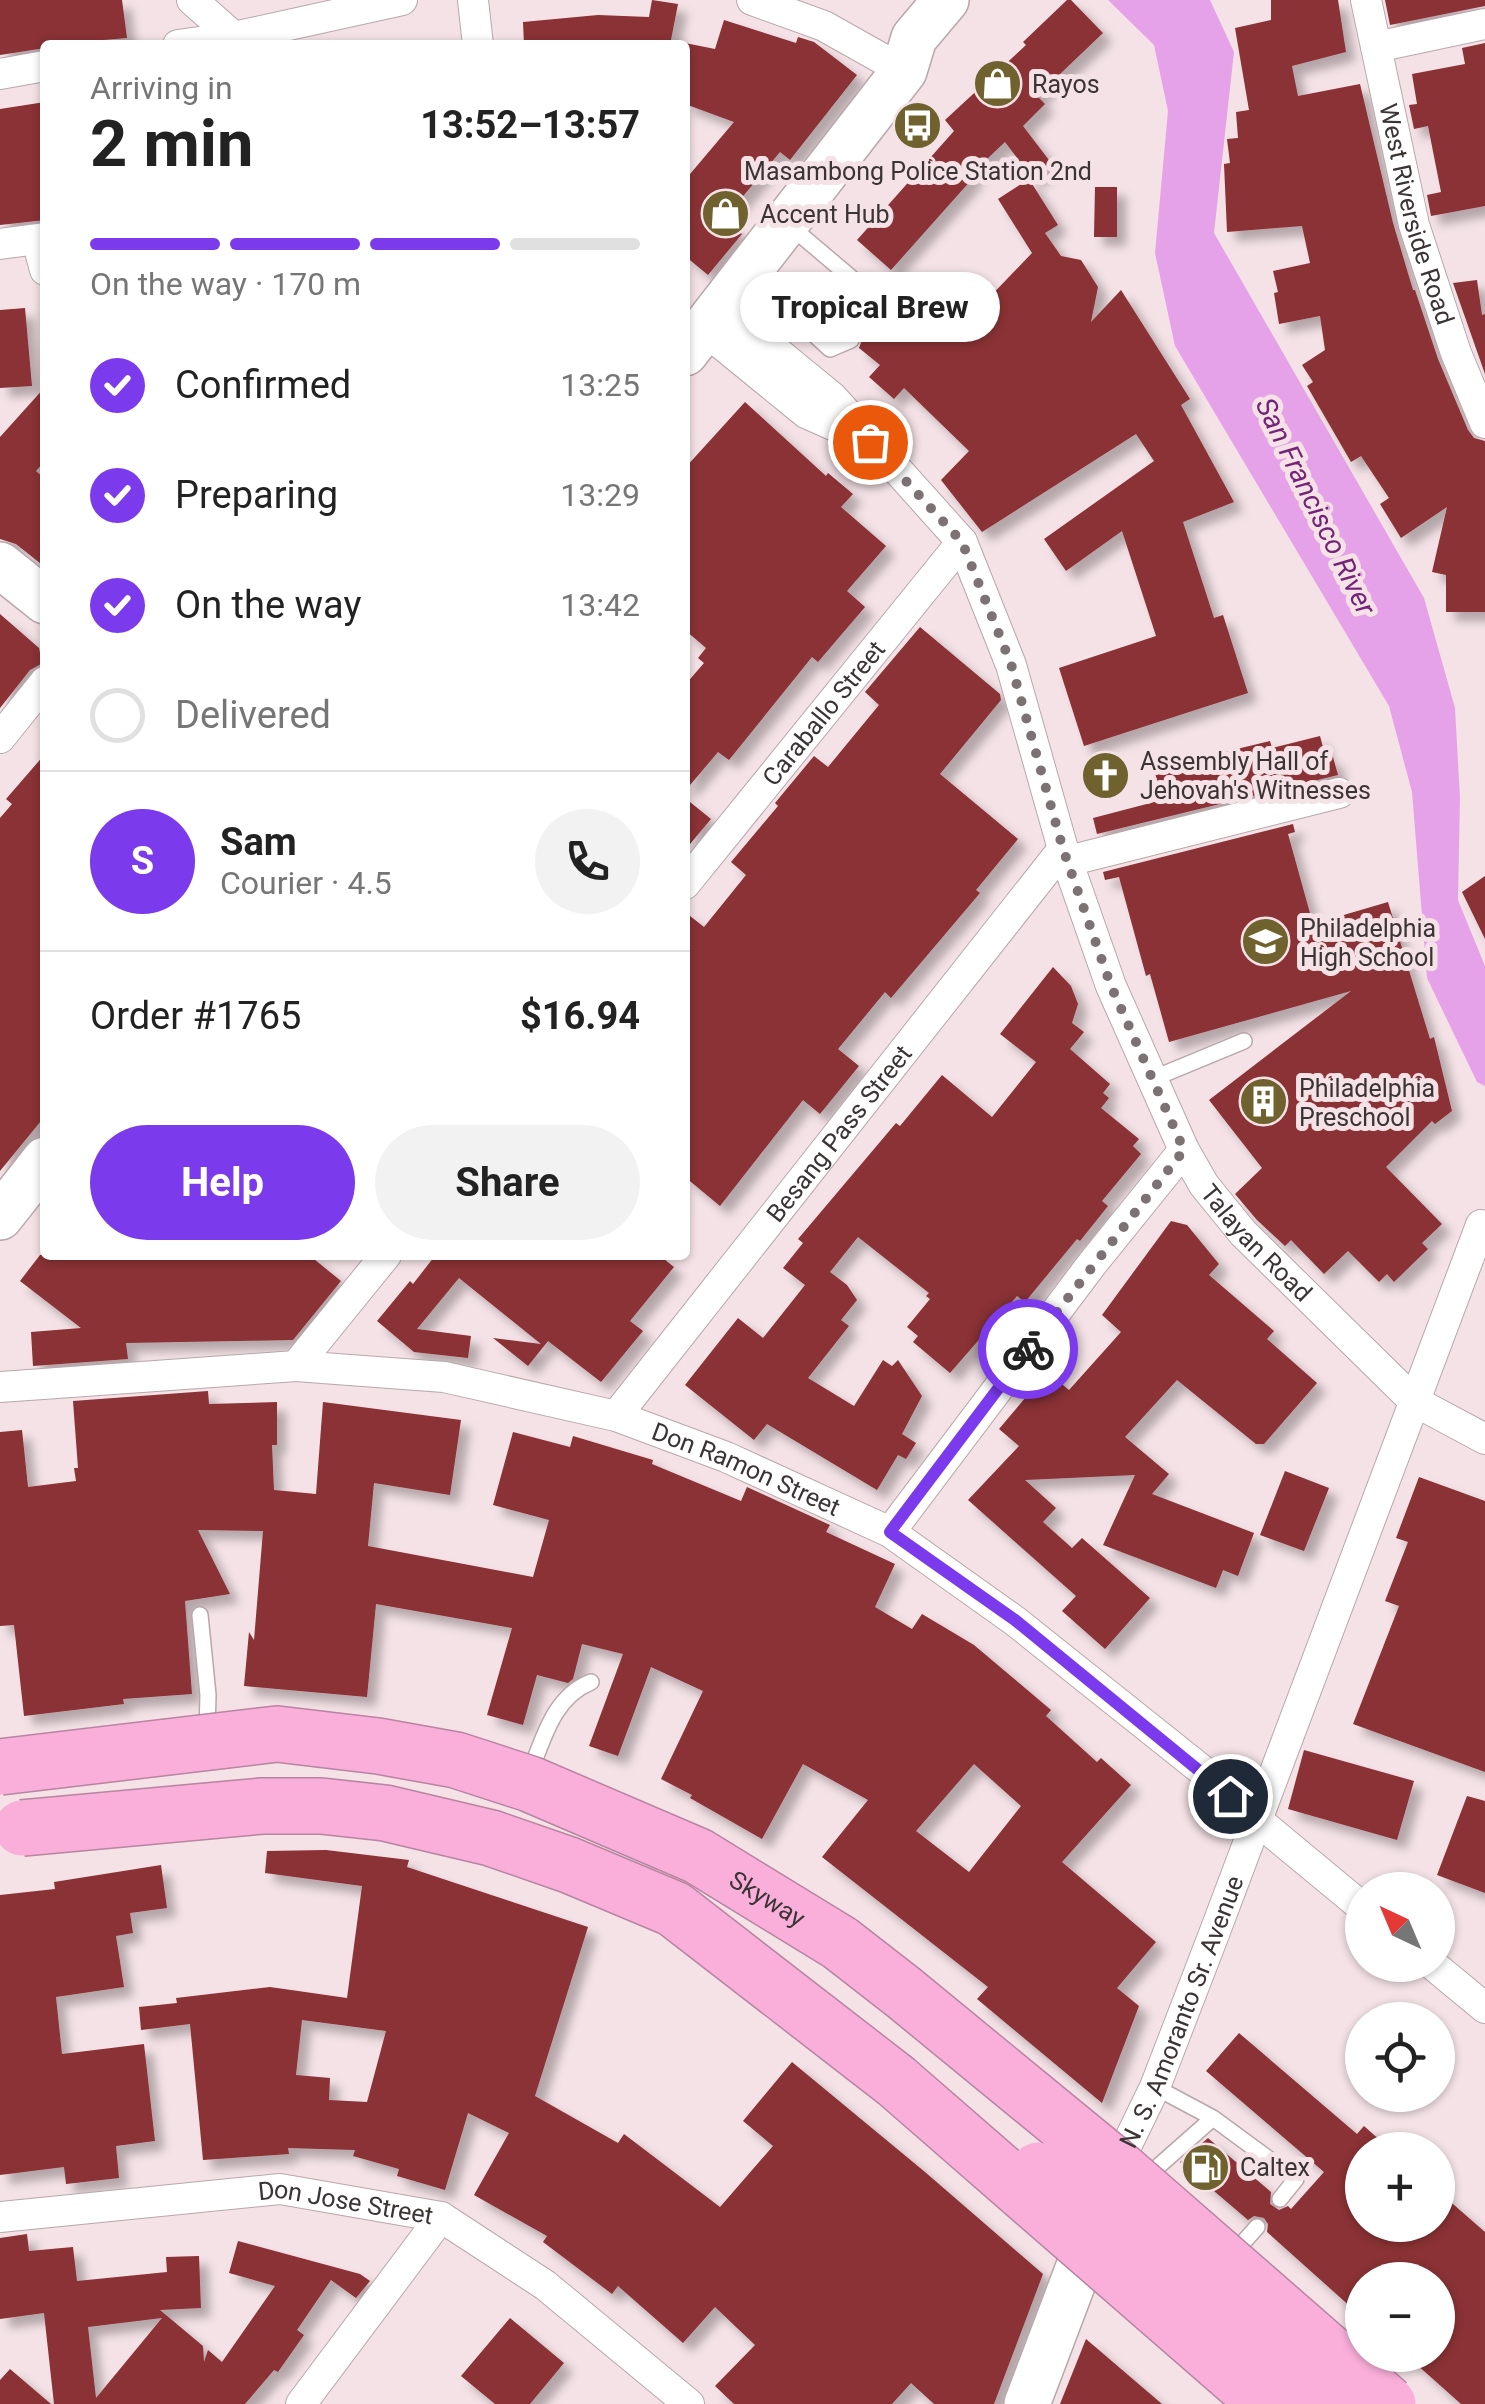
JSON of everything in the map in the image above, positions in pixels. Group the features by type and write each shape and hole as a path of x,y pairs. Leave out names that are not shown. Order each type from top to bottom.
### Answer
{"highway":[{"name":"Skyway","path":"0,1766 278,1734 378,1746 456,1760 530,1784 698,1856 840,1943 903,1992 1121,2171 1388,2404"},
{"path":"22,1828 182,1811 321,1806 385,1813 491,1838 569,1864 674,1909 896,2081 1267,2404"},
{"path":"896,2081 1118,2221 1324,2404"}],"main road":[{"path":"714,315 904,71 914,38 946,0"},
{"path":"904,71 933,57 980,0"},
{"path":"0,565 40,597"},
{"path":"0,1217 40,1166"},
{"name":"N. S. Amoranto Sr. Avenue","path":"1027,2404 1093,2230 1123,2175"}],"street":[{"path":"192,0 234,37"},
{"path":"213,40 402,0"},
{"path":"473,0 477,40"},
{"path":"752,0 824,26 904,71"},
{"name":"West Riverside Road","path":"1366,0 1414,225 1456,354 1485,423"},
{"path":"1376,48 1485,24"},
{"path":"0,74 40,67"},
{"path":"0,244 40,239"},
{"name":"Talayan Road","path":"714,315 832,397 962,542 1011,664 1066,855 1111,986 1184,1150 1204,1185 1243,1233 1414,1401 1485,1439"},
{"name":"Talayan Road","path":"714,315 806,414 870,442"},
{"name":"Caraballo Street","path":"690,878 962,542"},
{"path":"0,738 40,688"},
{"path":"1066,855 1340,793"},
{"name":"Besang Pass Street","path":"616,1416 1066,855"},
{"path":"890,1532 1092,1264 1184,1150"},
{"name":"N. S. Amoranto Sr. Avenue","path":"1123,2175 1480,1225"},
{"path":"296,1366 382,1260"},
{"name":"Don Ramon Street","path":"0,1388 296,1366 444,1377 616,1416 726,1457 890,1532 1015,1620 1203,1771 1345,1893"},
{"path":"1454,1982 1485,2006"},
{"name":"Don Jose Street","path":"0,2216 280,2189 441,2218 545,2285 689,2404"},
{"path":"301,2404 441,2218"}],"lane":[{"path":"786,222 874,298 873,313"},
{"path":"714,315 808,331 830,348 851,340"},
{"path":"784,360 808,331"},
{"path":"1152,1080 1244,1041"},
{"path":"200,1615 208,1695 207,1730"},
{"path":"528,1778 552,1717 570,1696 591,1682"},
{"path":"1155,2086 1213,2118 1296,2179 1280,2199"},
{"path":"1123,2175 1213,2118"},
{"path":"1230,2258 1257,2227"}],"water":[{"name":"San Francisco River","path":"1108,0 1210,0 1234,52 1214,233 1424,598 1455,708 1460,798 1458,900 1485,966 1485,1086 1477,1082 1427,978 1412,792 1389,706 1175,346 1155,253 1168,111 1154,45"}],"building":[{"path":"0,0 122,0 127,38 40,40 40,49 0,55"},
{"path":"652,0 678,4 671,40 524,40 523,22 598,15 649,17"},
{"path":"1067,0 1103,33 1037,96 1045,104 1023,126 1052,164 1033,179 1005,142 970,175 973,178 891,270 857,240 954,131 945,120 1026,45 1023,42"},
{"path":"1271,0 1338,0 1346,52 1292,66 1298,96 1360,84 1413,290 1468,430 1474,438 1485,441 1485,612 1446,612 1446,575 1432,572 1447,507 1401,538 1380,504 1389,498 1361,456 1351,462 1307,386 1313,382 1302,365 1325,350 1320,316 1279,324 1273,271 1310,263 1302,226 1227,232 1227,139 1238,138 1236,112 1249,110 1235,28 1271,20"},
{"path":"1385,0 1485,0 1485,6 1390,25"},
{"path":"724,20 796,43 798,37 814,42 857,75 790,160 780,152 724,219 742,234 708,275 690,260 690,174 734,122 690,106 690,44 715,49"},
{"path":"1485,43 1485,206 1431,216 1427,195 1441,192 1428,126 1414,129 1409,105 1417,104 1412,74 1465,64 1462,48"},
{"path":"40,103 40,221 0,225 0,109"},
{"path":"1029,179 1058,225 1045,233 1061,256 1081,260 1098,287 1091,322 1121,290 1190,399 1181,405 1234,502 1183,522 1214,618 1223,615 1248,693 1084,746 1059,668 1156,636 1122,531 1066,571 1044,539 1154,461 1136,434 982,532 941,480 969,451 904,388 894,399 869,377 880,365 859,348 862,340 858,332 841,332 802,299 825,272 863,304 865,321 872,324 882,320 903,339 930,307 957,331 1032,253 998,199"},
{"path":"1095,187 1117,187 1117,237 1094,237"},
{"path":"1477,280 1482,315 1485,314 1485,374 1453,283"},
{"path":"25,308 32,386 0,388 0,310"},
{"path":"40,393 40,467 36,471 40,475 40,563 16,544 0,539 0,437"},
{"path":"745,402 826,476 828,473 853,494 841,507 886,546 847,591 865,607 818,662 812,657 729,760 718,752 690,785 690,679 704,663 698,658 706,648 690,634 690,462"},
{"path":"0,614 39,648 40,665 30,670 0,708"},
{"path":"920,627 1000,694 1001,700 940,774 1018,839 976,890 980,893 891,998 885,992 838,1049 859,1066 820,1114 803,1100 720,1206 690,1181 690,916 704,927 746,875 731,862 778,806 775,803 814,756 828,767 879,705 865,692"},
{"path":"1320,736 1326,758 1333,757 1338,775 1097,834 1093,818 1162,800 1154,769 1270,741 1272,748"},
{"path":"40,760 40,1122 0,1171 0,818 12,804 6,799"},
{"path":"690,802 711,819 690,844"},
{"name":"Philadelphia High School","path":"1293,824 1295,832 1288,834 1313,924 1388,902 1430,1039 1434,1037 1452,1111 1435,1124 1432,1121 1386,1167 1442,1224 1422,1243 1428,1249 1394,1282 1387,1274 1379,1282 1348,1251 1324,1274 1291,1240 1285,1246 1257,1220 1235,1194 1262,1168 1209,1100 1351,991 1169,1042 1119,877 1105,880 1103,872"},
{"path":"1485,876 1485,939 1462,892"},
{"path":"1053,967 1071,986 1078,1004 1072,1023 1084,1032 1070,1049 1110,1084 1103,1093 1109,1098 1101,1108 1139,1139 1133,1146 1141,1154 1102,1201 1108,1206 1080,1241 1077,1239 1025,1302 1017,1296 950,1373 913,1342 918,1336 907,1327 930,1299 926,1296 929,1293 858,1237 830,1272 847,1285 857,1300 841,1320 849,1326 808,1378 854,1406 883,1360 892,1366 898,1360 922,1396 902,1434 916,1443 906,1459 898,1455 877,1490 767,1424 754,1440 685,1385 738,1318 763,1338 805,1285 783,1268 803,1243 798,1239 942,1075 992,1117 1036,1062 1000,1034"},
{"path":"1171,1221 1187,1225 1219,1264 1209,1275 1274,1331 1267,1339 1317,1383 1264,1444 1256,1444 1177,1380 1125,1437 1169,1474 1152,1494 1254,1533 1238,1576 1223,1570 1216,1588 1103,1545 1135,1475 1025,1480 1056,1508 1043,1522 1072,1548 1082,1538 1150,1598 1105,1649 1062,1611 1076,1596 968,1500 1019,1446 999,1429 1047,1372 1069,1390 1121,1332 1102,1315"},
{"path":"40,1255 40,1260 315,1260 341,1281 293,1340 126,1343 128,1359 33,1366 31,1332 81,1328 20,1281"},
{"path":"432,1260 665,1260 674,1267 630,1321 643,1331 601,1382 548,1341 528,1366 493,1338 541,1344 459,1278 417,1329 471,1336 468,1358 414,1352 377,1321 410,1281 413,1284"},
{"path":"208,1391 209,1404 277,1402 277,1445 272,1445 274,1490 316,1494 323,1402 461,1420 450,1495 374,1483 368,1546 533,1577 549,1520 493,1505 513,1432 570,1447 573,1436 653,1460 652,1464 741,1501 747,1487 830,1525 826,1532 895,1564 875,1607 912,1629 922,1614 974,1645 1051,1710 1046,1716 1097,1762 1101,1758 1131,1785 1062,1862 1156,1942 1117,1988 1139,2006 1102,2103 977,1999 988,1987 822,1857 868,1800 803,1764 762,1839 690,1798 692,1795 661,1779 703,1691 651,1667 618,1756 589,1746 623,1654 582,1644 573,1679 568,1683 537,1675 523,1725 487,1715 512,1628 376,1604 367,1697 244,1686 249,1632 254,1640 263,1531 198,1530 230,1594 185,1601 192,1694 123,1699 124,1704 24,1716 14,1625 0,1626 0,1432 22,1430 28,1487 76,1481 73,1401","holes":["974,1764 1021,1806 969,1872 916,1831"]},
{"path":"1285,1471 1329,1488 1304,1551 1260,1535"},
{"path":"1419,1477 1485,1501 1485,1772 1353,1724 1399,1606 1385,1601 1408,1542 1396,1538"},
{"path":"1304,1750 1414,1781 1397,1840 1288,1809"},
{"path":"1467,1796 1485,1801 1485,1893 1455,1882 1455,1872 1438,1872"},
{"path":"326,1850 409,1860 407,1867 588,1927 535,2096 618,2143 624,2134 720,2207 773,2146 743,2121 792,2062 1043,2274 994,2404 934,2404 911,2383 892,2404 734,2404 715,2386 755,2345 715,2307 683,2343 618,2286 612,2294 543,2242 547,2236 474,2195 509,2133 468,2113 445,2190 397,2176 399,2169 353,2156 355,2150 288,2148 289,2154 203,2160 190,2024 141,2030 139,2007 177,2003 176,1998 270,1987 347,1998 362,1886 265,1873 267,1851","holes":["302,2020 386,2031 367,2102 329,2100 330,2078 296,2075"]},
{"path":"161,1865 167,1908 130,1913 133,1933 116,1936 124,1987 56,1997 62,2054 144,2044 155,2141 116,2146 119,2178 66,2184 64,2167 0,2175 0,1895 55,1889 54,1882"},
{"path":"1239,2033 1355,2132 1345,2132 1345,2242 1455,2242 1455,2206 1485,2232 1485,2404 1461,2404 1425,2372 1455,2372 1455,2262 1345,2262 1345,2302 1267,2232 1264,2218 1254,2216 1248,2220 1180,2162 1208,2138 1271,2192 1270,2204 1279,2210 1288,2206 1291,2209 1324,2172 1206,2071"},
{"path":"27,2234 29,2251 73,2247 77,2281 167,2272 166,2257 199,2256 201,2308 160,2310 203,2346 204,2362 208,2350 222,2362 275,2286 229,2273 238,2241 360,2274 370,2281 356,2298 331,2280 297,2330 304,2335 278,2372 274,2370 245,2404 54,2404 44,2313 0,2319 0,2238","holes":["162,2318 96,2398 88,2327"]},
{"path":"510,2318 564,2363 530,2404 495,2404 461,2376"},
{"path":"1086,2339 1162,2404 1060,2404"},
{"path":"10,2369 51,2404 0,2404 0,2380"}],"way so far":[{"path":"870,442 962,542 1011,664 1063,849 1111,986 1184,1150 1028,1349"}],"place":[{"name":"Rayos","path":"997,84"},
{"name":"Masambong Police Station 2nd","path":"918,125"},
{"name":"Accent Hub","path":"725,214"},
{"name":"Tropical Brew","path":"870,442"},
{"name":"Assembly Hall of Jehovah's Witnesses","path":"1105,775"},
{"name":"Philadelphia High School","path":"1265,942"},
{"name":"Philadelphia Preschool","path":"1264,1102"},
{"name":"Caltex","path":"1205,2167"}],"route":[{"path":"1028,1349 890,1532 1015,1620 1230,1796"}]}
